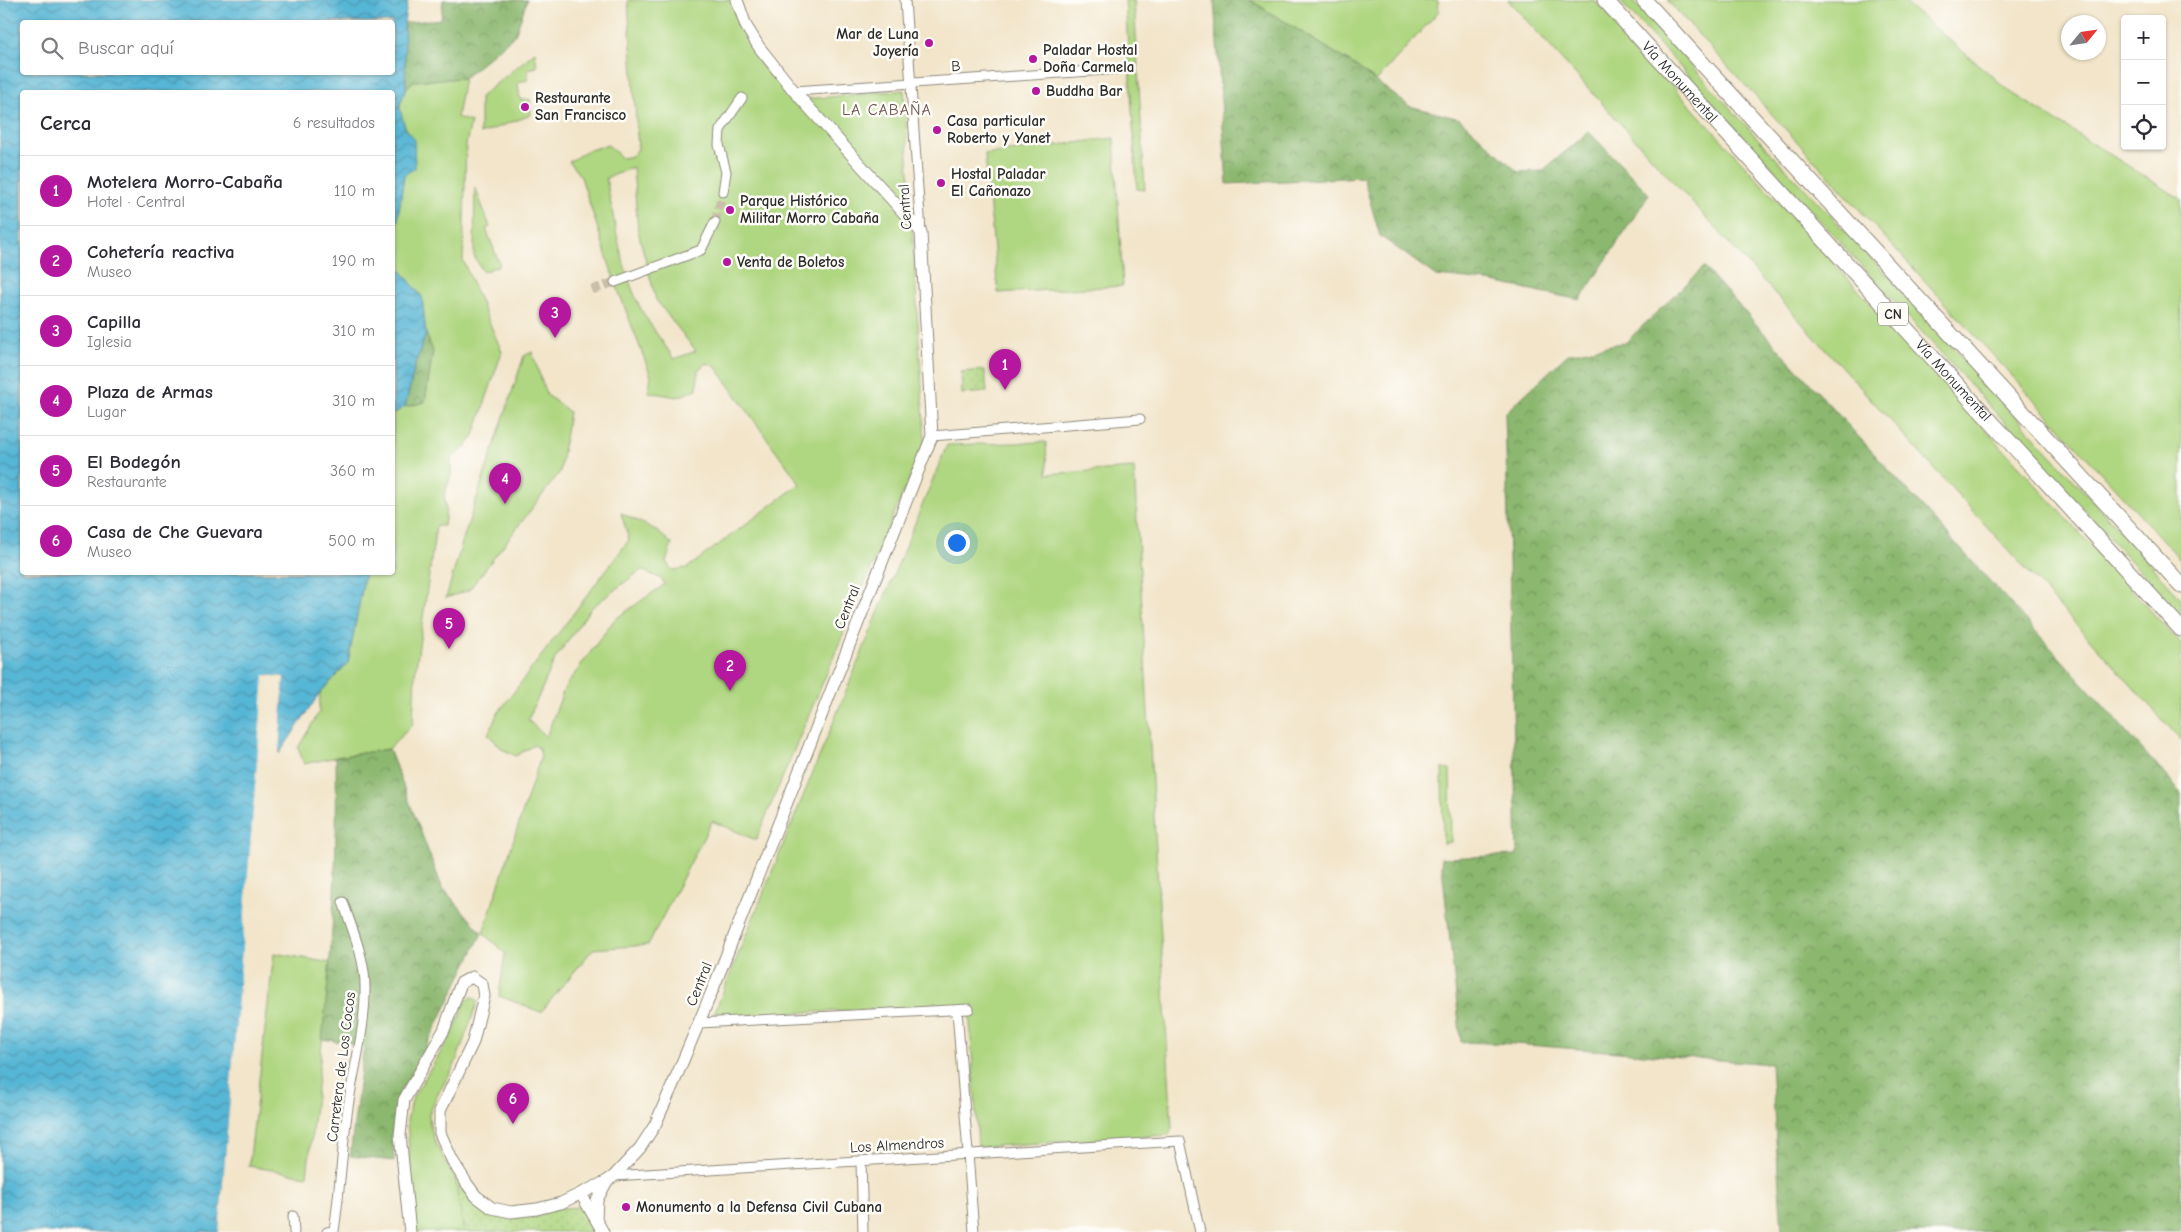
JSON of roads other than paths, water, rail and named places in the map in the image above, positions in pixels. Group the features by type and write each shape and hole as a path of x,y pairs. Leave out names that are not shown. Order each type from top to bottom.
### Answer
{"highway":[{"name":"Vía Monumental","path":"1605,0 2181,629"},
{"name":"Vía Monumental","path":"1644,0 2181,585"}],"street":[{"path":"738,0 746,26 759,47 794,91 921,232"},
{"name":"Central","path":"611,1179 640,1148 655,1125 699,1023 932,436 921,232 905,0"},
{"name":"B","path":"794,91 910,82 1120,70"},
{"path":"723,192 726,180 719,145 720,130 742,98"},
{"path":"615,282 701,250 715,222"},
{"path":"932,436 1140,419"},
{"name":"Carretera de Los Cocos","path":"327,1232 334,1231 340,1194 348,1109 361,1029 365,986 360,953 343,902"},
{"path":"410,1232 400,1136 404,1100 444,1030 461,983 472,977 482,984 484,996 473,1042 440,1110 440,1132 452,1160 467,1184 476,1196 492,1208 511,1212 537,1209 561,1203 611,1179"},
{"path":"957,1010 974,1232"},
{"path":"699,1023 969,1010"},
{"name":"Los Almendros","path":"611,1179 1180,1141 1200,1232"},
{"path":"861,1161 863,1232"},
{"path":"596,1219 597,1200 611,1179"},
{"path":"581,1194 603,1232"},
{"path":"561,1203 579,1203 588,1207"},
{"path":"293,1216 294,1232"}],"water":[{"path":"0,0 408,0 404,23 406,89 399,105 405,128 414,139 415,168 404,175 395,228 395,90 20,90 20,575 365,575 348,663 320,693 279,754 284,677 265,675 219,1232 0,1232"},
{"path":"395,263 422,297 426,334 415,365 405,407 395,413"}],"tunnel":[{"path":"715,222 723,192"},
{"path":"592,290 615,282"}],"place":[{"name":"Mar de Luna Joyería","path":"929,43"},
{"name":"Paladar Hostal Doña Carmela","path":"1033,59"},
{"name":"Buddha Bar","path":"1036,91"},
{"name":"Restaurante San Francisco","path":"525,107"},
{"name":"Casa particular Roberto y Yanet","path":"937,130"},
{"name":"Hostal Paladar El Cañonazo","path":"941,183"},
{"name":"Parque Histórico Militar Morro Cabaña","path":"730,210"},
{"name":"Venta de Boletos","path":"727,262"},
{"name":"Capilla","path":"555,338"},
{"name":"Motelera Morro-Cabaña","path":"1005,390"},
{"name":"Plaza de Armas","path":"505,504"},
{"name":"El Bodegón","path":"449,649"},
{"name":"Cohetería reactiva","path":"730,691"},
{"name":"Casa de Che Guevara","path":"513,1124"},
{"name":"Monumento a la Defensa Civil Cubana","path":"626,1207"}],"district":[{"name":"LA CABAÑA","path":"887,109"}]}
